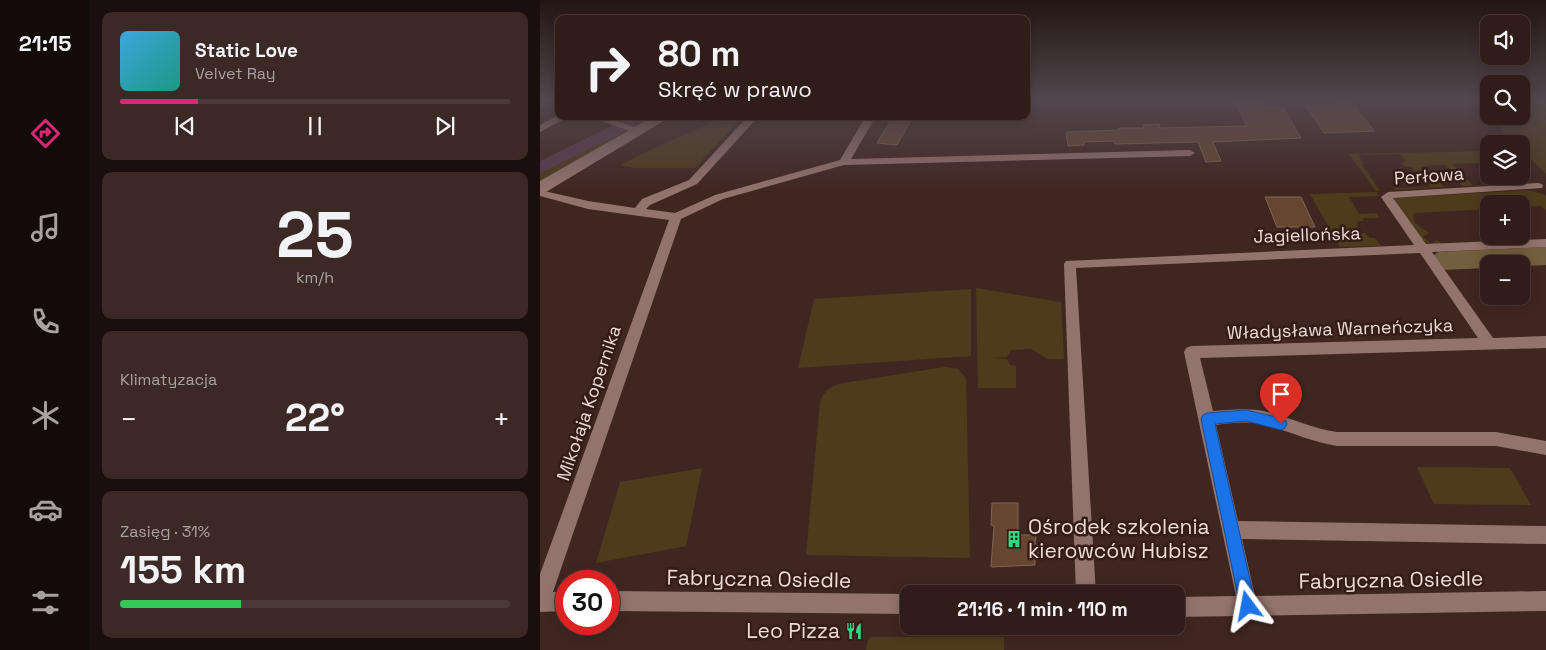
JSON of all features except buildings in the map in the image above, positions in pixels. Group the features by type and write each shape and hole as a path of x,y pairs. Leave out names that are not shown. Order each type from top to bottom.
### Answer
{"street":[{"path":"540,188 633,130"},
{"path":"636,212 646,202 693,182 741,130"},
{"path":"844,162 862,130"},
{"path":"540,194 580,204 676,217 713,200 844,162 1190,153"},
{"path":"684,186 698,188 713,200"},
{"name":"Perłowa","path":"1423,248 1387,200 1388,196 1538,186"},
{"name":"Mikołaja Kopernika","path":"540,602 676,217"},
{"name":"Jagiellońska","path":"1085,585 1080,514 1070,264 1546,243"},
{"name":"Władysława Warneńczyka","path":"1423,248 1489,343"},
{"name":"Władysława Warneńczyka","path":"1207,419 1191,352 1546,342"},
{"path":"1248,606 1233,530 1207,419 1239,416 1256,417 1336,440 1496,439 1546,448"},
{"path":"1233,530 1546,535"},
{"path":"540,602 555,601"},
{"name":"Fabryczna Osiedle","path":"620,601 900,604"},
{"name":"Fabryczna Osiedle","path":"1185,606 1546,601"}],"shaded area":[{"path":"620,130 624,131 623,134 540,182 540,173"},
{"path":"694,130 730,130 695,168 633,168 621,165"},
{"path":"1502,130 1546,130 1546,174 1530,158 1530,135 1507,135"},
{"path":"1480,151 1480,163 1453,164 1473,186 1462,186 1456,179 1461,179 1445,165 1425,166 1426,169 1423,169 1433,181 1439,181 1444,187 1392,190 1396,188 1431,187 1418,171 1411,167 1405,167 1401,163 1406,161 1400,154 1358,155 1364,164 1362,165 1380,190 1376,191 1349,154"},
{"path":"1528,190 1546,195 1546,210 1541,206 1530,207 1530,195 1480,195 1480,209 1415,213 1413,216 1415,223 1428,232 1428,234 1423,236 1431,244 1423,241 1393,201 1395,198"},
{"path":"1376,192 1379,196 1349,197 1359,214 1376,213 1380,218 1363,218 1364,221 1358,221 1357,228 1350,229 1353,234 1365,233 1370,238 1375,238 1381,246 1340,247 1310,194"},
{"path":"1437,240 1442,244 1431,244"},
{"path":"1546,247 1546,265 1530,266 1530,255 1480,255 1480,268 1442,270 1433,256 1438,252"},
{"path":"976,288 1061,302 1064,359 1048,359 1031,349 1011,350 1007,357 995,358 1007,359 1010,365 1016,366 1016,388 978,388"},
{"path":"971,289 971,356 798,368 814,299"},
{"path":"945,367 958,369 966,378 970,558 806,555 820,402 824,394 832,387 843,383"},
{"path":"1417,467 1510,468 1531,505 1434,504"},
{"path":"702,468 686,546 596,563 620,482"},
{"path":"871,637 1004,637 1004,650 866,650 868,639"}],"waterway":[{"path":"540,168 616,130"}],"place":[{"name":"Ośrodek szkolenia kierowców Hubisz","path":"1014,539"},
{"name":"Leo Pizza","path":"854,631"}],"route":[{"path":"1248,606 1233,530 1207,419 1246,416 1268,419 1281,424"}]}
